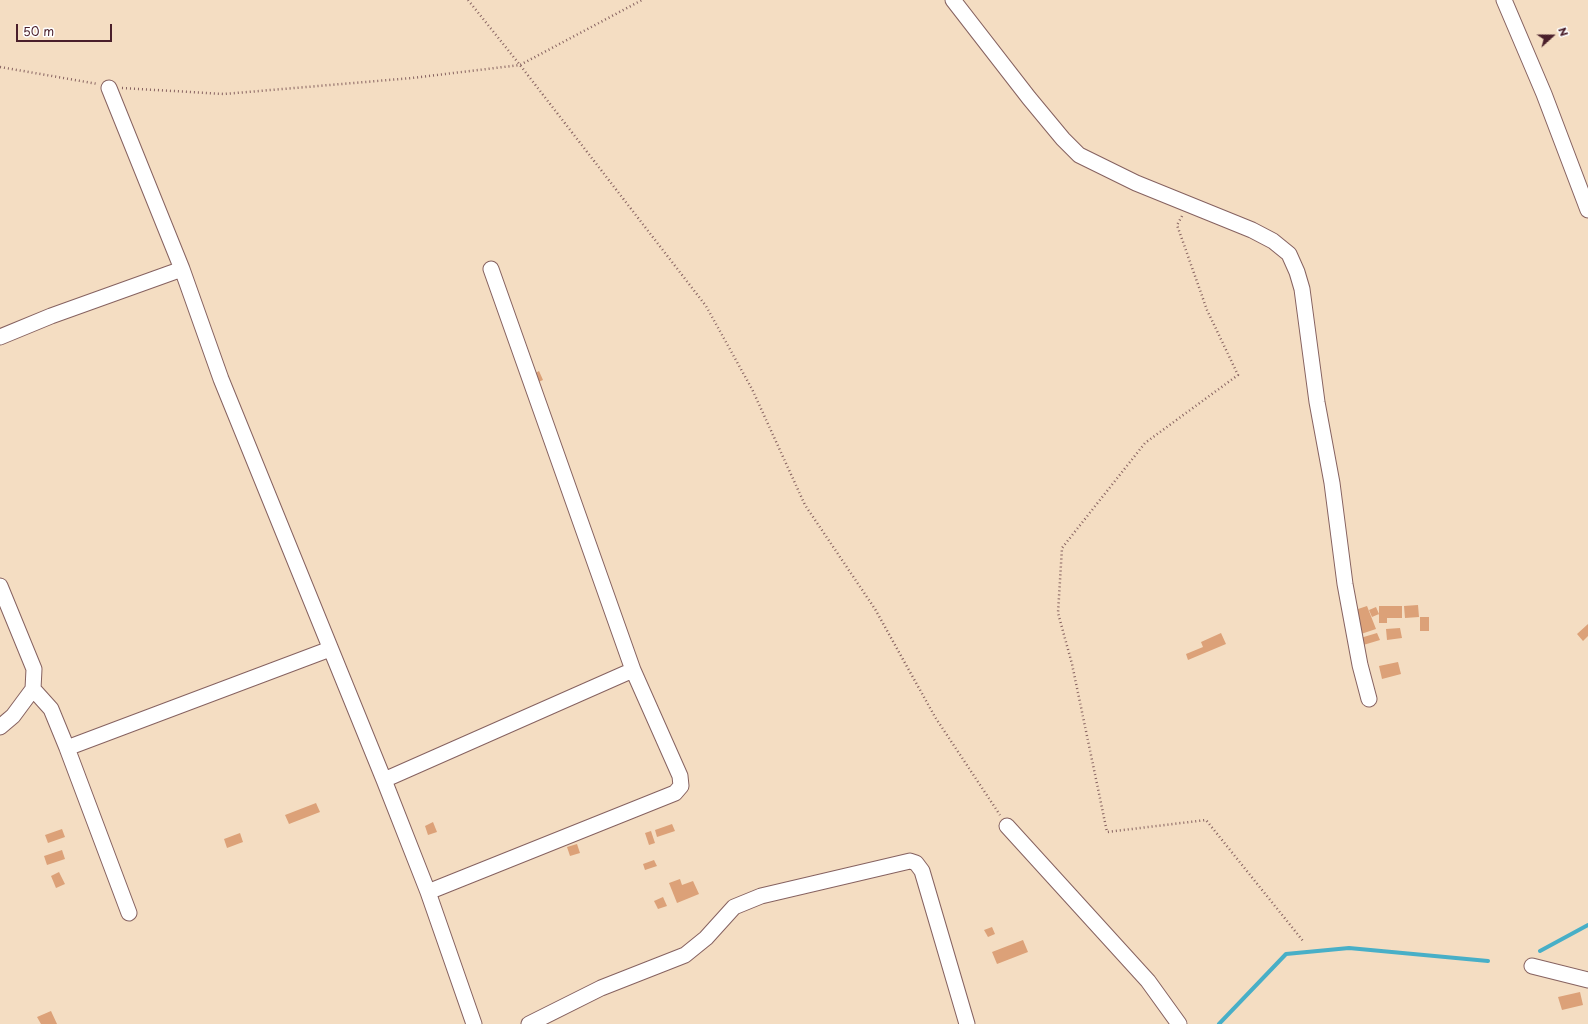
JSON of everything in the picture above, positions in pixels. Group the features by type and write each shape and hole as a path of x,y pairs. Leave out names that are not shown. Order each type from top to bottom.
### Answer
{"street":[{"path":"953,0 1028,98 1063,139 1079,155 1136,183 1252,230 1273,241 1289,254 1297,272 1302,289 1317,402 1332,483 1345,584 1360,665 1369,699"},
{"path":"1504,0 1544,94 1588,210"},
{"path":"109,88 182,269 221,379 428,892 474,1024"},
{"path":"0,337 51,316 182,269"},
{"path":"428,892 675,793 681,786 680,776 633,670 491,269"},
{"path":"0,586 34,669 32,690 13,716 0,727"},
{"path":"67,748 330,649"},
{"path":"384,780 633,670"},
{"path":"32,690 51,708 128,913"},
{"path":"1007,826 1148,981 1179,1024"},
{"path":"529,1024 601,988 685,955 706,938 734,907 761,896 910,861 916,863 922,871 967,1024"},
{"path":"1532,966 1588,980"}],"path":[{"path":"468,0 706,306 752,389 805,505 875,609 935,717 1007,826"},
{"path":"0,67 87,81 109,88 224,94 412,78 520,65 642,0"},
{"path":"1188,204 1177,225 1207,310 1238,375 1145,443 1062,548 1058,613 1072,664 1107,832 1206,820 1303,941"}],"building":[{"path":"539,371 543,380 534,384 530,376"},
{"path":"1418,605 1419,617 1405,618 1404,606"},
{"path":"1367,606 1376,629 1358,635 1352,611"},
{"path":"1379,606 1402,606 1402,618 1387,618 1387,623 1379,623"},
{"path":"1376,607 1379,614 1372,617 1369,610"},
{"path":"1420,617 1429,617 1429,631 1420,631"},
{"path":"1588,624 1588,636 1583,641 1577,634"},
{"path":"1400,628 1402,638 1387,640 1386,629"},
{"path":"1221,633 1226,644 1188,660 1186,654 1203,647 1201,642"},
{"path":"1377,633 1380,640 1360,646 1357,639"},
{"path":"1398,662 1401,674 1382,679 1379,666"},
{"path":"316,803 320,812 289,824 285,815"},
{"path":"433,822 437,832 428,835 425,826"},
{"path":"672,824 675,831 657,837 655,830"},
{"path":"62,829 65,837 48,843 45,835"},
{"path":"651,831 655,843 649,845 645,833"},
{"path":"240,833 243,842 227,848 224,839"},
{"path":"577,844 580,853 570,856 567,847"},
{"path":"62,850 65,859 47,865 44,856"},
{"path":"654,860 657,866 645,870 643,864"},
{"path":"59,872 65,884 56,888 51,876"},
{"path":"680,879 682,885 693,881 699,894 677,903 669,883"},
{"path":"663,897 667,906 658,909 654,901"},
{"path":"992,927 995,934 988,937 984,930"},
{"path":"1023,940 1028,952 997,964 992,952"},
{"path":"1580,992 1583,1005 1562,1010 1558,997"},
{"path":"51,1011 57,1024 41,1024 37,1017"}],"waterway":[{"path":"1540,951 1588,925"},
{"path":"1219,1024 1286,954 1349,948 1488,961"}]}
